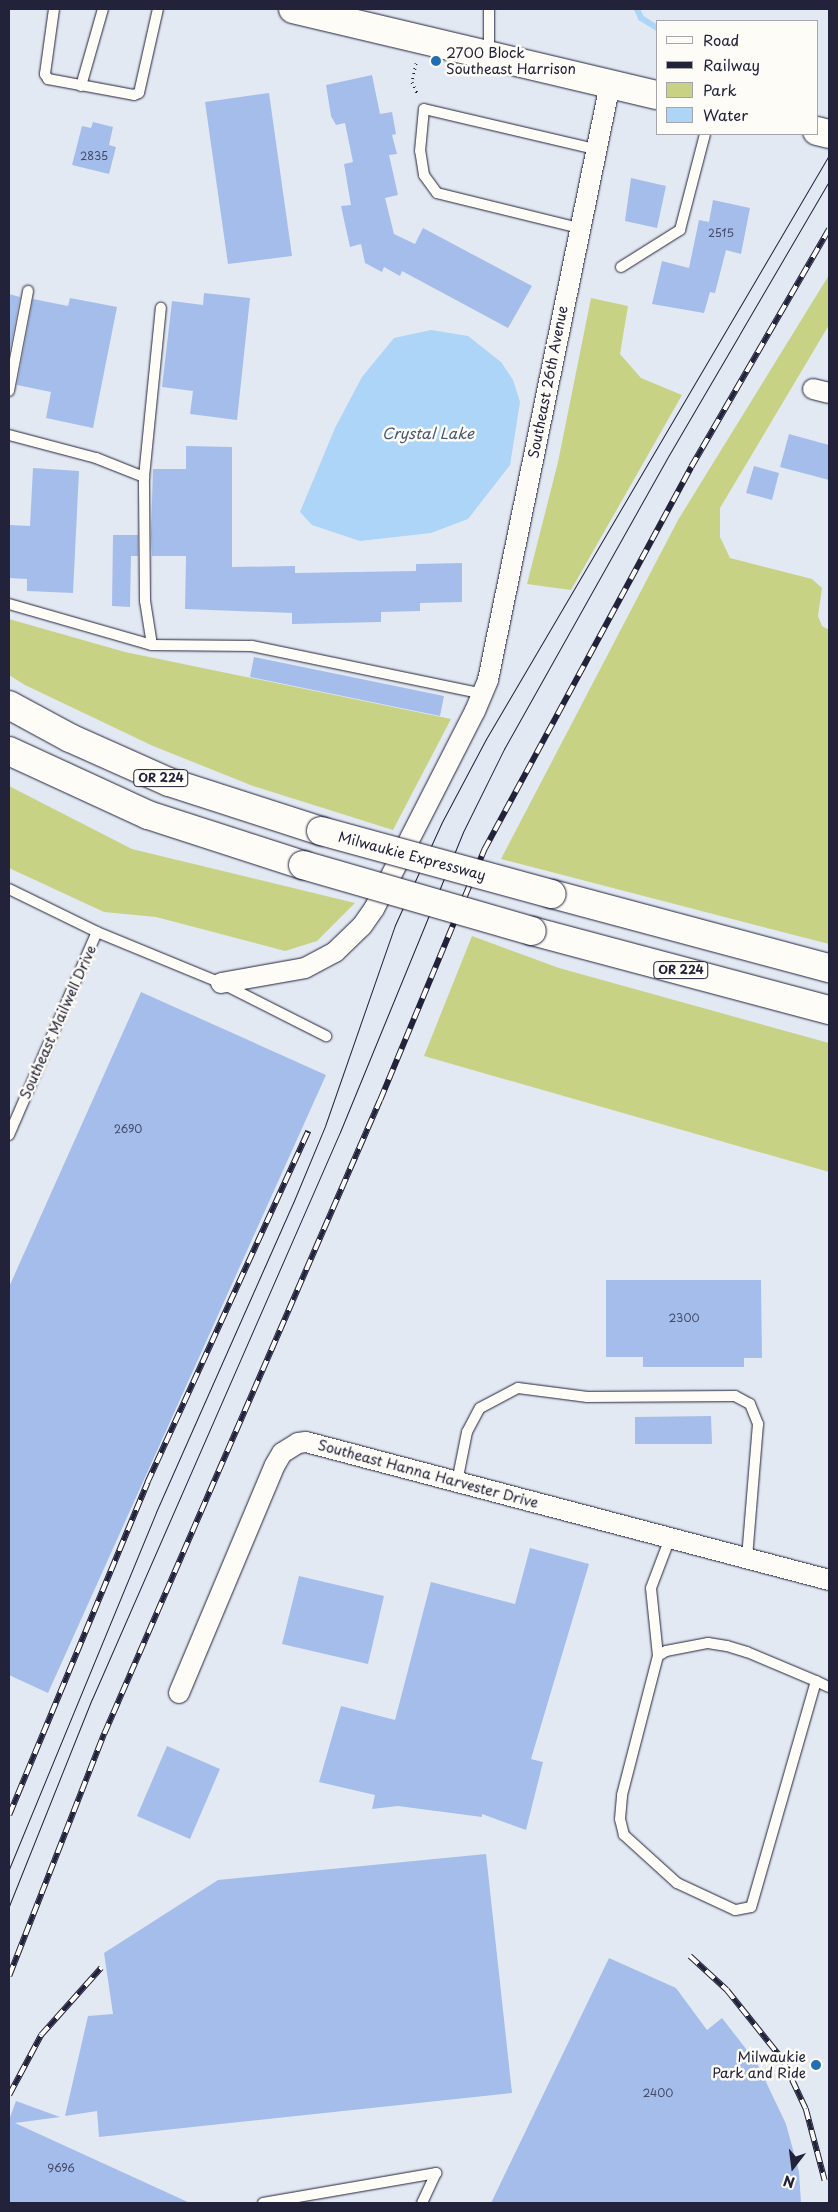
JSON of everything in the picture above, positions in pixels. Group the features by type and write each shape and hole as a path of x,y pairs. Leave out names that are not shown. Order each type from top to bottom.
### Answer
{"main road":[{"path":"293,9 656,95"},
{"name":"Milwaukie Expressway","path":"9,705 70,738 169,782 321,831 829,968"},
{"name":"OR 224","path":"9,751 148,815 303,865 532,930 829,1010"}],"street":[{"name":"Southeast 26th Avenue","path":"221,983 286,974 321,962 362,926 394,871 485,687 610,84"},
{"name":"Southeast Hanna Harvester Drive","path":"179,1693 275,1465 289,1448 306,1442 829,1580"}],"lane":[{"path":"54,9 45,74 48,79 81,86 139,93 158,9"},
{"path":"81,86 103,9"},
{"path":"488,9 489,55"},
{"path":"579,228 437,193 424,175 420,151 424,109 596,149"},
{"path":"621,267 680,230 705,135"},
{"path":"9,391 28,291"},
{"path":"152,645 145,601 144,477 161,308"},
{"path":"9,436 96,458 144,477"},
{"path":"9,604 152,645 252,646 485,687"},
{"path":"9,889 98,932"},
{"name":"Southeast Mailwell Drive","path":"9,1135 98,932 221,983 326,1036"},
{"path":"457,1482 467,1432 480,1408 518,1388 587,1396 735,1396 750,1404 758,1424 747,1558"},
{"path":"670,1538 651,1588 658,1656 622,1795 624,1835 678,1883 735,1910 751,1907 816,1681"},
{"path":"658,1656 666,1650 708,1643 747,1652 829,1687"},
{"path":"263,2203 436,2173 422,2203"}],"path":[{"path":"417,63 412,82 424,109"}],"green space":[{"path":"829,275 829,325 720,508 720,537 730,558 812,579 822,588 818,616 822,626 829,630 829,944 501,859 678,520"},
{"path":"591,298 628,306 620,354 641,378 682,395 571,590 527,584 558,462"},
{"path":"9,619 125,652 451,719 393,830 253,786 153,746 25,685 9,675"},
{"path":"9,786 132,849 355,903 317,941 285,951 156,917 104,912 9,868"},
{"path":"472,936 559,968 829,1043 829,1172 424,1056"}],"water":[{"name":"Crystal Lake","path":"431,330 468,336 501,362 513,380 520,402 510,465 468,519 431,533 360,541 312,525 300,512 335,428 362,377 394,338"}],"building":[{"path":"372,75 380,114 392,112 396,134 392,135 397,154 389,155 398,195 385,198 394,234 415,244 423,228 532,286 508,328 402,271 400,276 384,267 382,272 365,263 361,244 350,247 341,206 351,205 344,164 353,162 345,123 336,125 331,116 326,85"},
{"path":"269,93 292,256 228,264 205,102"},
{"path":"93,122 113,127 109,145 116,147 109,174 72,165 82,126 91,128"},
{"path":"631,178 666,186 657,228 625,221"},
{"path":"713,200 750,208 741,254 726,250 715,293 710,292 704,313 652,304 662,261 689,268 699,220 709,222"},
{"path":"204,293 250,298 237,420 190,414 193,391 162,387 172,301 203,305"},
{"path":"9,294 20,297 9,355"},
{"path":"70,298 117,307 93,428 46,418 51,392 17,385 33,299 68,306"},
{"path":"789,434 829,445 829,480 780,467"},
{"path":"186,446 232,447 232,567 295,566 295,573 416,571 416,564 462,563 462,602 420,603 420,611 381,612 381,622 292,624 292,613 185,609 186,556 152,556 151,535 153,469 186,469"},
{"path":"754,466 779,473 772,500 746,493"},
{"path":"33,468 79,471 73,593 27,591 27,579 9,578 9,525 30,526"},
{"path":"113,535 138,535 138,556 131,556 130,607 112,606"},
{"path":"254,657 444,696 440,716 250,677"},
{"path":"141,992 326,1075 48,1693 9,1675 9,1287"},
{"path":"606,1280 761,1280 762,1358 744,1358 744,1367 643,1367 643,1357 606,1357"},
{"path":"711,1416 712,1444 635,1444 635,1417"},
{"path":"530,1548 589,1564 531,1759 543,1762 526,1830 482,1814 482,1817 398,1806 372,1809 375,1795 319,1782 341,1706 395,1720 431,1582 515,1604"},
{"path":"299,1576 384,1596 368,1664 282,1644"},
{"path":"167,1746 220,1769 190,1839 137,1816"},
{"path":"486,1854 512,2093 99,2137 97,2111 65,2116 88,2016 113,2014 104,1953 218,1880"},
{"path":"609,1958 676,1988 707,2030 722,2018 757,2063 786,2124 799,2172 801,2203 491,2203"},
{"path":"16,2101 60,2117 15,2123 190,2203 9,2203 9,2120"}],"waterway":[{"path":"637,9 641,18 656,27"}],"tram line":[{"path":"9,1869 156,1512 293,1203 325,1126 395,925 442,822 486,739 829,155"},
{"path":"9,1906 92,1699 340,1132 463,832 504,749 669,455 829,181"}],"railway":[{"path":"9,1976 104,1734 380,1100 484,850 691,467 829,229"},
{"path":"9,1815 147,1483 308,1131"},
{"path":"690,1956 727,1990 783,2060 806,2109 825,2181"},
{"path":"9,2095 41,2035 101,1968"}],"place":[{"name":"2700 Block Southeast Harrison","path":"436,61"},
{"name":"Milwaukie Park and Ride","path":"816,2065"}]}
